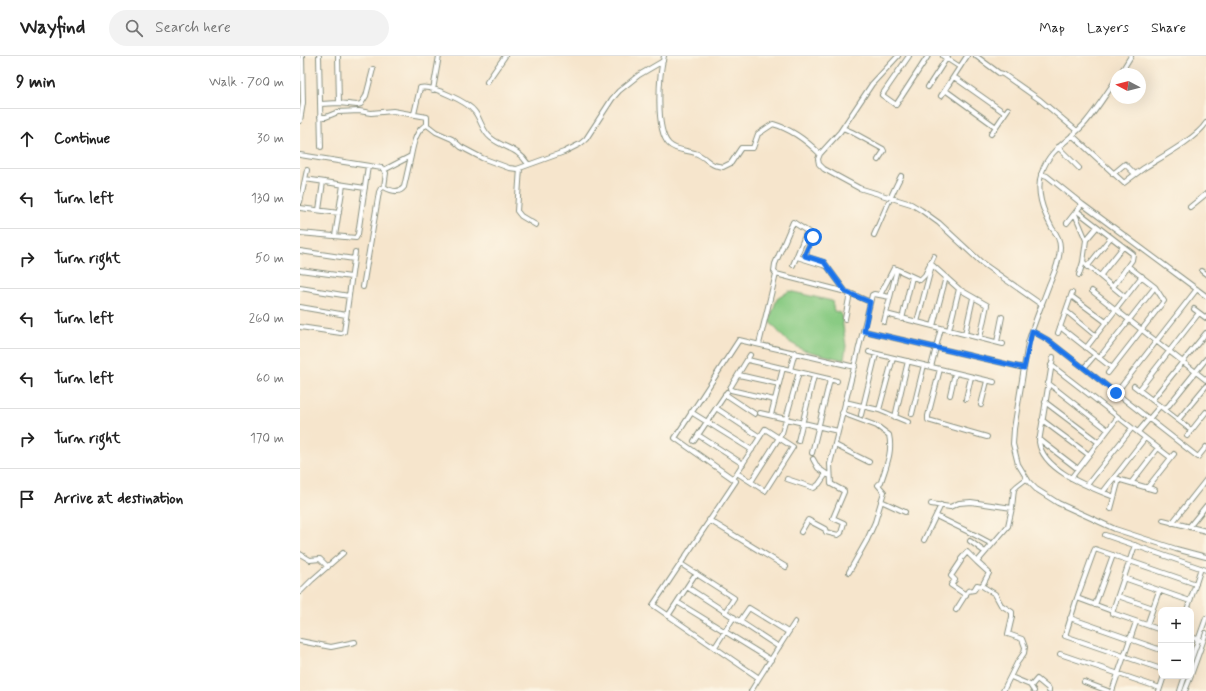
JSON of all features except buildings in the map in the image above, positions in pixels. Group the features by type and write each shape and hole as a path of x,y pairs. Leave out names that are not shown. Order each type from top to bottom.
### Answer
{"street":[{"path":"300,121 303,103 302,56"},
{"path":"319,56 321,148"},
{"path":"338,56 339,103"},
{"path":"433,90 439,56"},
{"path":"487,82 505,56"},
{"path":"898,56 872,84 836,138 820,154 818,161 824,169 859,188 911,204 930,216 965,246 982,264 1042,305"},
{"path":"909,56 882,95 896,104 928,56"},
{"path":"941,96 967,56"},
{"path":"976,56 1040,100 1077,131"},
{"path":"1124,68 1131,56"},
{"path":"928,87 946,57 960,67"},
{"path":"664,58 660,81 661,119 665,136 669,144 676,148 694,152 706,158 713,164 723,167 731,163 741,148 753,148 758,134 773,124 789,130 820,154"},
{"path":"427,125 436,132 452,139 482,158 509,168 520,168 564,152 580,144 586,139 618,92 664,58"},
{"path":"320,104 361,104 366,96 373,69"},
{"path":"954,77 1007,111 991,134"},
{"path":"414,114 420,88 448,94 472,108 478,116 485,132 491,138 517,152 528,164"},
{"path":"1110,88 1074,136 1059,148 1044,167 1042,174 1040,198 1047,217 1059,241 1060,248 1057,265 1042,305 1024,368 1014,429 1016,459 1026,479 1036,489 1058,503 1115,529 1206,558"},
{"path":"945,90 996,127"},
{"path":"320,117 326,117 338,112 359,111 371,113 393,111 427,117 427,125"},
{"path":"1074,136 1124,183 1135,174 1174,150 1200,131 1206,123"},
{"path":"384,187 399,192 402,190 419,132 422,127 427,125"},
{"path":"843,128 883,149 884,151 878,160"},
{"path":"1059,148 1079,168"},
{"path":"300,155 382,168 386,173 384,187 381,188 379,192 363,287"},
{"path":"384,170 411,156"},
{"path":"1113,174 1125,164 1135,174"},
{"path":"300,232 354,239 357,237 368,166"},
{"path":"520,168 517,211 521,216 536,225"},
{"path":"300,202 307,170"},
{"path":"1042,174 1047,176 1082,204 1206,296"},
{"path":"874,236 901,176"},
{"path":"305,179 365,188"},
{"path":"318,210 323,182"},
{"path":"335,236 343,185"},
{"path":"1190,207 1206,194"},
{"path":"1067,223 1082,204"},
{"path":"300,208 339,213"},
{"path":"1076,213 1111,237 1133,255 1132,260 1113,287"},
{"path":"1076,213 1086,240 1083,262 1079,275"},
{"path":"759,344 776,274 774,271 775,264 793,223 795,222 813,234 805,255 824,262 848,293 845,319"},
{"path":"1086,240 1097,227"},
{"path":"793,265 807,231"},
{"path":"1087,266 1111,237"},
{"path":"1100,276 1123,247"},
{"path":"300,251 354,259"},
{"path":"300,327 342,333 344,332 355,252"},
{"path":"917,322 934,256"},
{"path":"797,257 827,266"},
{"path":"1083,262 1125,297"},
{"path":"931,264 959,289 988,307 980,338"},
{"path":"880,295 894,268 918,280 921,279 931,264"},
{"path":"1108,373 1164,303 1164,298 1155,286 1128,266"},
{"path":"884,322 897,269"},
{"path":"300,270 352,277"},
{"path":"1202,271 1206,274"},
{"path":"776,274 848,293 870,302"},
{"path":"1086,348 1142,276"},
{"path":"902,318 912,277"},
{"path":"933,326 946,277"},
{"path":"1099,358 1155,286"},
{"path":"300,288 349,296"},
{"path":"949,330 959,289"},
{"path":"1116,393 1197,289"},
{"path":"1092,291 1206,380"},
{"path":"801,532 808,520 825,529 826,532 838,536 841,533 844,523 833,518 844,490 831,484 828,475 830,464 872,294 890,297"},
{"path":"1058,333 1072,294 1106,322"},
{"path":"965,334 973,298"},
{"path":"300,307 346,315"},
{"path":"1194,309 1206,318"},
{"path":"1066,311 1096,336"},
{"path":"1140,390 1200,313"},
{"path":"886,314 1003,344"},
{"path":"997,342 1002,317"},
{"path":"1060,327 1112,368"},
{"path":"931,367 940,328"},
{"path":"864,331 1024,368"},
{"path":"1034,332 1042,335 1198,457 1206,447"},
{"path":"1152,400 1206,332"},
{"path":"759,678 653,605 736,481 675,438 739,340 855,367"},
{"path":"790,370 795,352"},
{"path":"869,352 994,382"},
{"path":"862,415 876,354"},
{"path":"750,355 730,388 731,390 774,400"},
{"path":"1084,368 1094,355"},
{"path":"1053,357 1039,446 1045,457 1071,478 1114,497"},
{"path":"879,410 893,358"},
{"path":"1165,410 1206,359"},
{"path":"748,360 837,381"},
{"path":"895,416 908,361"},
{"path":"1051,365 1171,458"},
{"path":"912,414 924,366"},
{"path":"771,416 783,368"},
{"path":"940,370 928,420 987,437"},
{"path":"751,482 782,433 787,419 798,372"},
{"path":"950,395 956,373"},
{"path":"739,375 779,384"},
{"path":"798,441 814,376"},
{"path":"966,399 971,377"},
{"path":"812,453 830,380"},
{"path":"981,405 987,381"},
{"path":"1048,383 1108,430"},
{"path":"1134,386 1192,430"},
{"path":"1178,420 1206,386"},
{"path":"694,441 726,393 755,414"},
{"path":"845,402 879,410 908,422"},
{"path":"1045,402 1098,442"},
{"path":"1138,432 1160,406"},
{"path":"716,408 760,437"},
{"path":"691,412 752,450"},
{"path":"1187,436 1206,412"},
{"path":"760,413 838,431"},
{"path":"842,413 877,426 889,435 891,443 891,451 881,482 878,485 884,491 875,522 868,540 849,572"},
{"path":"1071,478 1118,417"},
{"path":"1042,420 1089,455"},
{"path":"1087,485 1132,428"},
{"path":"733,479 765,429 793,447 765,491 737,473"},
{"path":"698,435 743,464"},
{"path":"1103,492 1145,438"},
{"path":"1039,439 1078,468"},
{"path":"835,445 869,462"},
{"path":"1131,483 1158,448"},
{"path":"1147,488 1174,454"},
{"path":"814,459 818,468 828,475"},
{"path":"787,479 814,488 828,475"},
{"path":"1114,478 1155,490"},
{"path":"977,562 1008,526 1014,489 1026,479"},
{"path":"1111,509 1119,479"},
{"path":"1172,523 1206,480"},
{"path":"881,501 905,512"},
{"path":"932,504 953,507 959,503 971,502 1012,508"},
{"path":"924,540 941,505"},
{"path":"1189,527 1206,506"},
{"path":"936,516 975,534 992,544"},
{"path":"709,520 786,567"},
{"path":"1163,520 1206,531"},
{"path":"1105,535 1204,569 1196,584 1188,607"},
{"path":"970,541 985,552"},
{"path":"1112,611 1135,545"},
{"path":"1158,668 1065,636 1095,549 1196,584"},
{"path":"966,595 951,585 955,580 951,576 967,552 989,573 982,586"},
{"path":"300,592 343,553"},
{"path":"300,554 310,560 320,559 328,567"},
{"path":"1095,605 1113,555"},
{"path":"681,564 734,598 725,612"},
{"path":"668,616 696,573"},
{"path":"1124,578 1190,602"},
{"path":"956,610 969,590 974,590 977,585 982,586 995,594 1001,605 1012,612 1008,634 1022,639 1024,644 1024,653 1017,663 1003,691"},
{"path":"687,587 779,647"},
{"path":"1147,625 1159,591"},
{"path":"1118,596 1153,608"},
{"path":"1077,598 1112,611 1113,614 1158,629"},
{"path":"677,602 771,660"},
{"path":"740,621 749,608 788,632"},
{"path":"714,647 734,617"},
{"path":"1070,618 1158,649"},
{"path":"1194,655 1203,640 1206,618"},
{"path":"751,691 795,622"},
{"path":"1112,691 1136,622"},
{"path":"1194,667 1206,633"},
{"path":"300,641 331,647 355,642"},
{"path":"1060,654 1159,690 1163,679"},
{"path":"1011,677 1030,686 1034,691"},
{"path":"1030,686 1037,679 1049,691"},
{"path":"1180,691 1184,679"},
{"path":"1185,691 1190,679"},
{"path":"1084,682 1108,691"}],"green space":[{"path":"789,291 832,301 834,311 841,313 846,346 844,360 803,350 786,340 769,321 777,299"}],"route":[{"path":"813,237 805,256 824,262 846,292 870,302 864,331 1024,368 1028,343 1032,331 1042,335 1116,393"}]}
